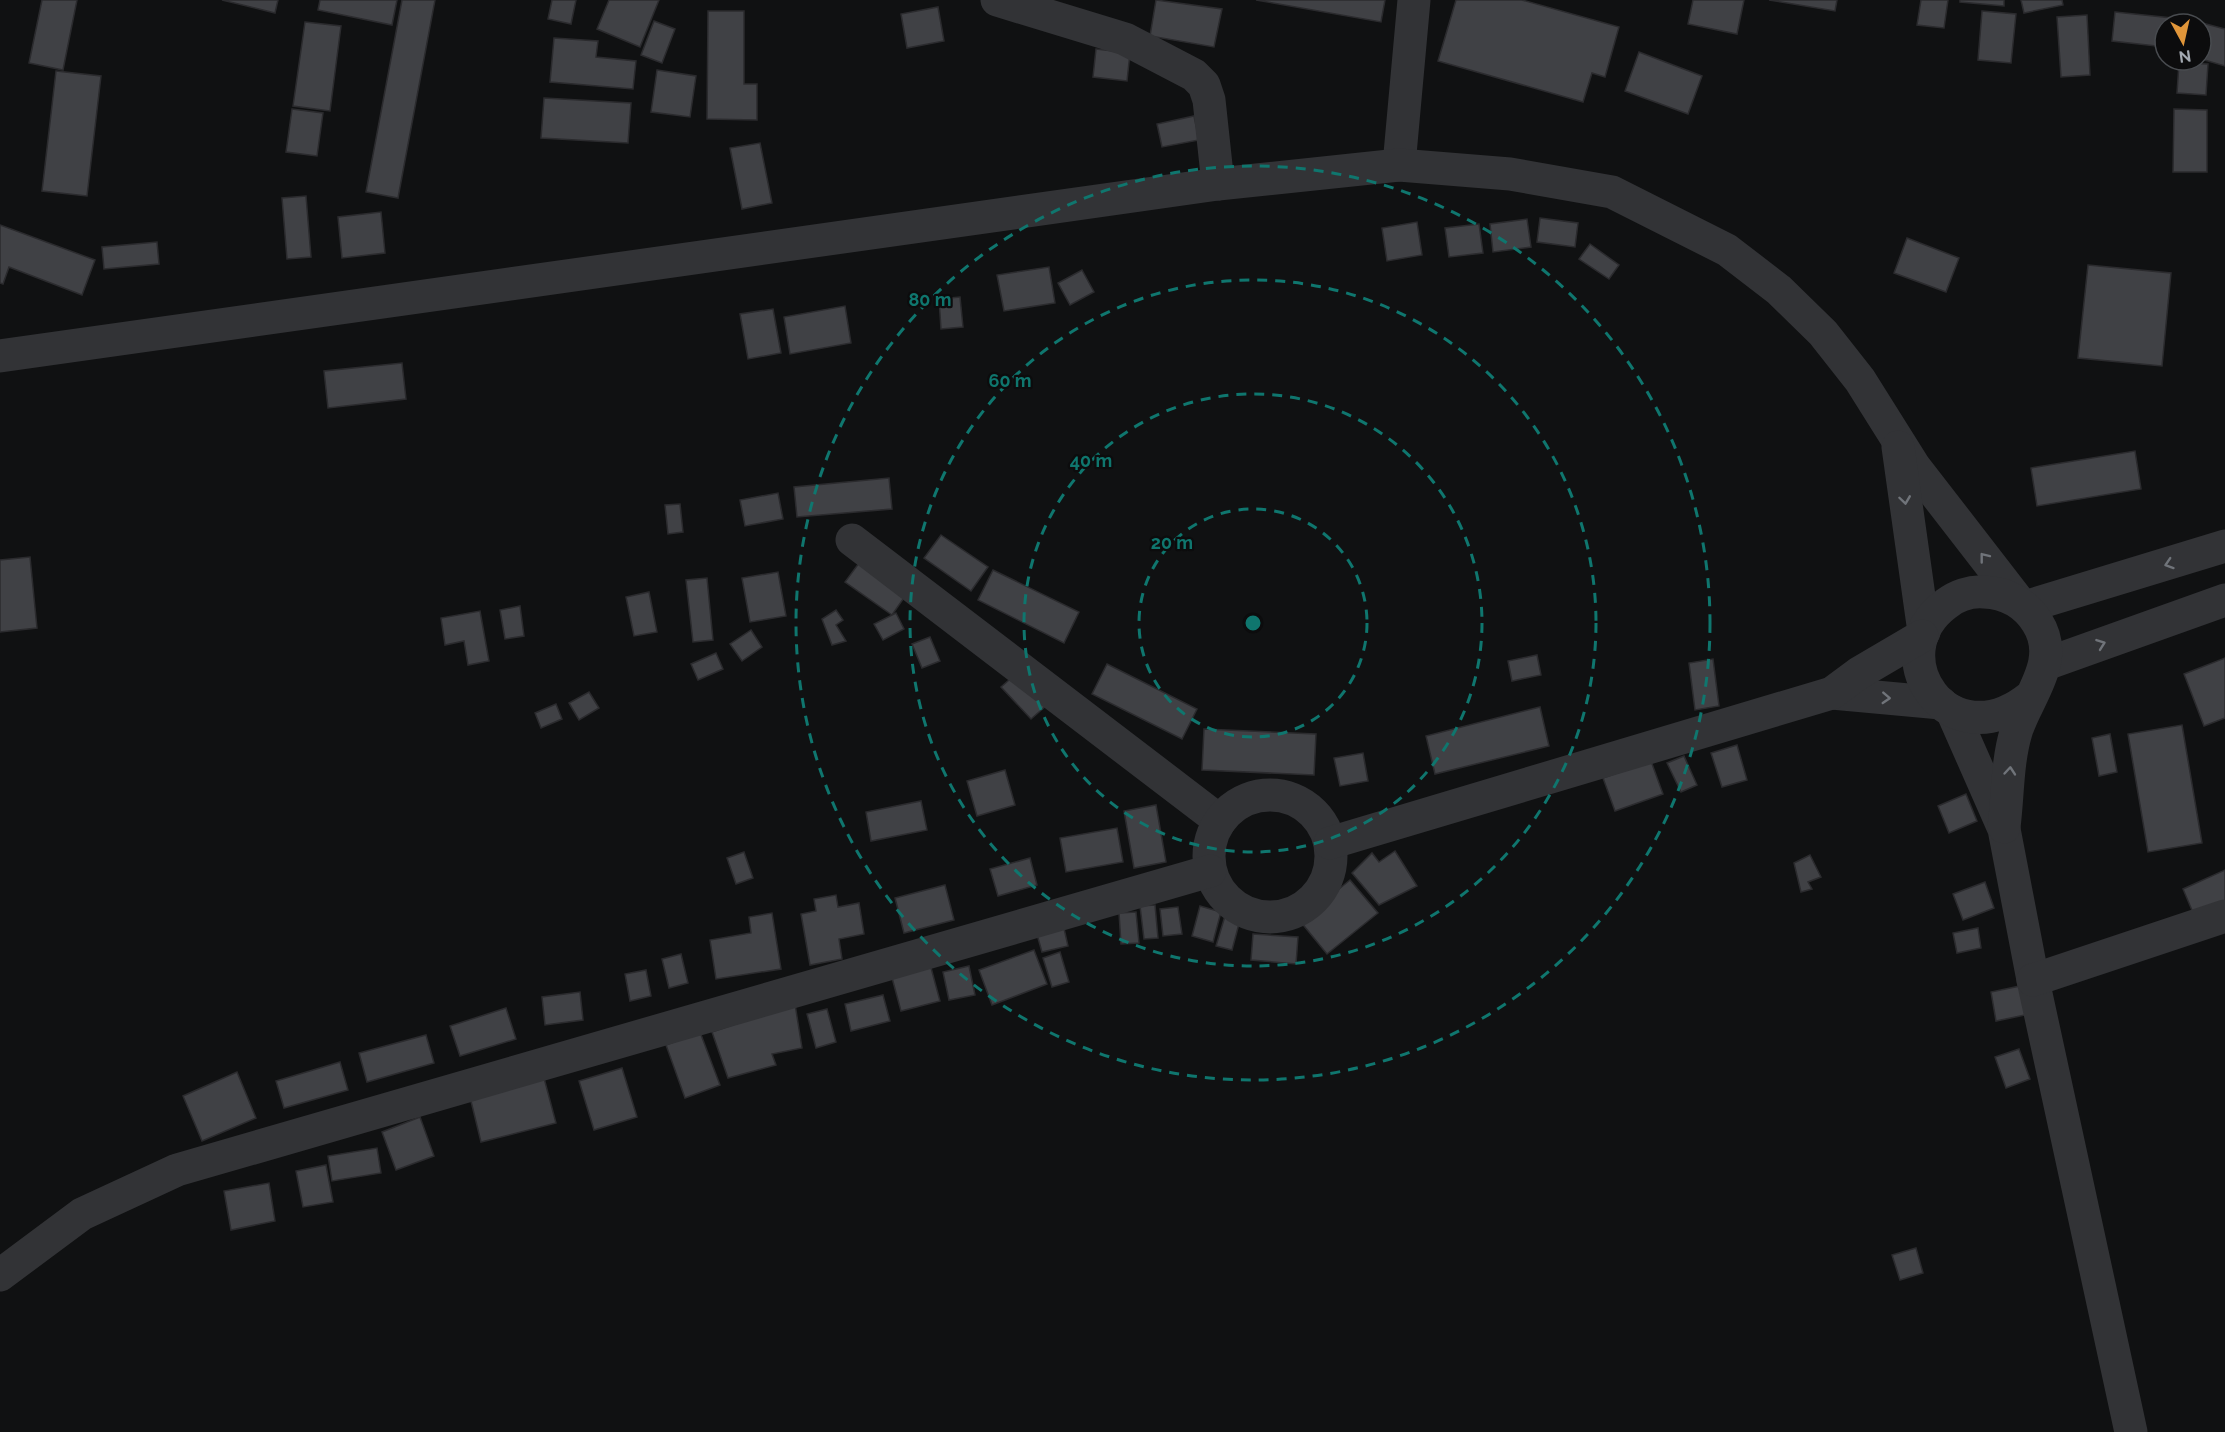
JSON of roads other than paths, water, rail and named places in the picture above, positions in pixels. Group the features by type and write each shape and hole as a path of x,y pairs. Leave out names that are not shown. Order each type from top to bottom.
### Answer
{"street":[{"path":"997,0 1125,39 1194,75 1204,85 1209,100 1218,184"},
{"path":"1399,165 1414,0"},
{"path":"0,357 1218,184 1399,165 1510,174 1612,192 1727,250 1779,290 1823,333 1860,380 1898,442 2038,623 2045,643 2046,664 2041,682 2030,697 2016,732 2004,829"},
{"path":"1898,442 1923,634"},
{"path":"852,540 1220,820"},
{"path":"2131,1432 2033,980 2004,829 1947,707 1923,680 1919,651 1930,619 1940,608 1964,594 1993,592 2023,605 2225,546"},
{"path":"2046,664 2225,600"},
{"path":"1330,843 1832,693 1858,673 1923,634"},
{"path":"1832,693 1947,707 1972,718 1994,718 2014,710 2030,697"},
{"path":"1273,795 1293,798 1310,808 1323,824 1330,843 1332,864 1325,884 1312,902 1294,913 1273,917 1252,915 1233,906 1219,890 1210,870 1208,854 1211,836 1220,820 1234,806 1253,797 1273,795"},
{"path":"0,1275 82,1214 177,1170 1210,870"},
{"path":"2033,980 2225,916"}]}
